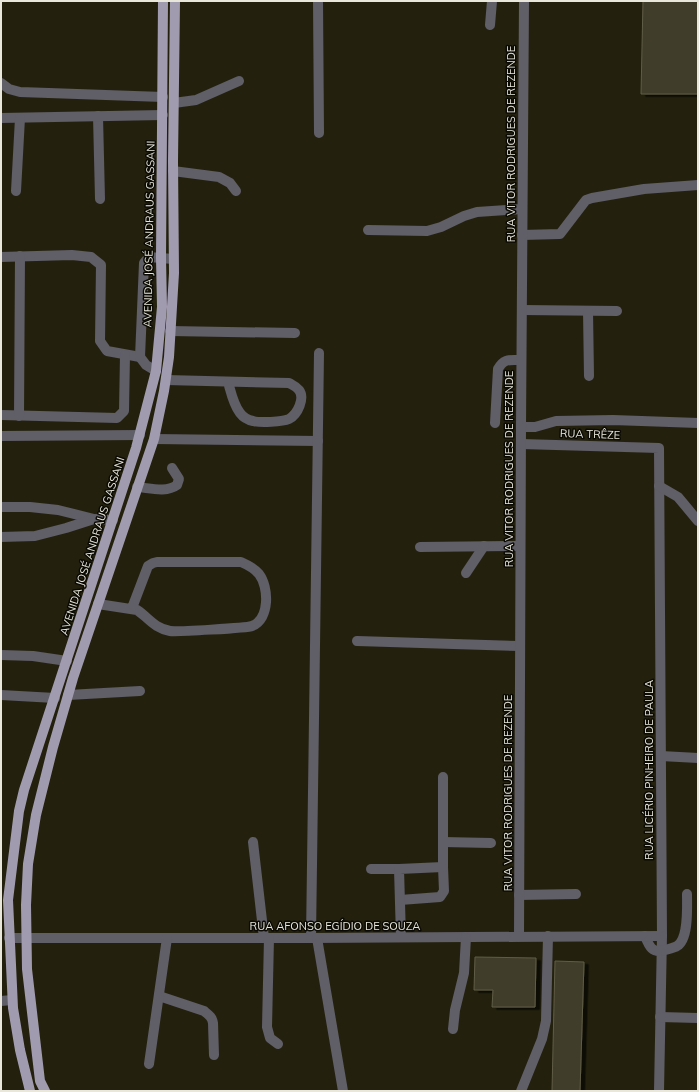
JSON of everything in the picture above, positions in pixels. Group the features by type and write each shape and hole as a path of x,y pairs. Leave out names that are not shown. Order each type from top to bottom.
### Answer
{"main road":[{"name":"AVENIDA JOSÉ ANDRAUS GASSANI","path":"30,1091 20,1050 12,1000 6,936 8,900 19,811 24,790 140,435 156,370 162,307 163,1"},
{"name":"AVENIDA JOSÉ ANDRAUS GASSANI","path":"45,1091 40,1081 27,969 28,864 36,815 68,695 154,440 166,380 169,358 173,259 175,1"},
{"path":"163,114 174,108"},
{"path":"111,525 123,533"},
{"path":"63,674 73,678"},
{"path":"19,811 36,815"}],"street":[{"path":"318,1 319,133"},
{"path":"490,25 492,1"},
{"name":"RUA VITOR RODRIGUES DE REZENDE","path":"519,936 524,1"},
{"path":"174,108 204,97 239,80"},
{"path":"1,83 10,89 20,92 163,97"},
{"path":"1,118 163,114"},
{"path":"98,116 100,199"},
{"path":"16,191 20,118"},
{"path":"173,171 219,177 230,183 236,191"},
{"path":"522,235 560,234 586,200 592,198 644,190 698,185"},
{"path":"368,230 427,231 441,227 471,214 522,209"},
{"path":"19,416 20,256"},
{"path":"1,257 91,257 101,265 100,341 107,351 140,357"},
{"path":"156,370 146,365 140,357 144,263 149,257 173,259"},
{"path":"522,310 617,311"},
{"path":"588,311 589,376"},
{"path":"170,331 295,333"},
{"path":"319,353 314,938 343,1091"},
{"path":"1,416 117,418 124,411 124,355"},
{"path":"495,423 498,369 503,362 521,360"},
{"path":"166,380 289,383 300,390 300,404 290,418 281,421 253,422 240,414 234,402 228,382"},
{"path":"521,427 535,427 556,421 613,420 698,423"},
{"path":"1,436 140,435"},
{"path":"154,440 318,442"},
{"name":"RUA TRÊZE","path":"521,444 659,448"},
{"name":"RUA LICÉRIO PINHEIRO DE PAULA","path":"659,448 662,936 659,1091"},
{"path":"137,487 163,490 174,488 179,479 172,468"},
{"path":"659,486 678,497 698,521"},
{"path":"1,507 30,507 58,510 111,525"},
{"path":"1,537 35,536 94,519"},
{"path":"466,573 484,546"},
{"path":"420,548 520,546"},
{"path":"98,604 132,608 142,613 154,625 171,632 252,626 262,617 265,610 266,599 263,583 259,574 251,567 241,562 153,562 148,566 132,608"},
{"path":"357,641 520,646"},
{"path":"1,655 33,656 67,661"},
{"path":"68,695 140,691"},
{"path":"1,694 55,698"},
{"path":"661,756 698,758"},
{"path":"400,900 440,898 444,891 443,777"},
{"path":"254,842 266,938 267,1026 270,1038 278,1044"},
{"path":"443,842 491,843"},
{"path":"371,870 443,867"},
{"path":"399,869 401,937"},
{"path":"519,895 576,894"},
{"path":"645,936 651,948 656,951 662,951 677,946 681,941 686,928 687,894"},
{"name":"RUA AFONSO EGÍDIO DE SOUZA","path":"6,936 27,938 314,938 662,936"},
{"path":"521,1091 542,1039 546,1022 548,936"},
{"path":"453,1029 455,1010 464,973 466,937"},
{"path":"149,1064 167,938"},
{"path":"159,996 209,1015 213,1023 214,1055"},
{"path":"1,1001 12,1000"},
{"path":"660,1018 698,1018"}],"building":[{"path":"643,1 698,1 698,94 641,94"},
{"path":"475,957 536,958 535,1007 492,1007 493,990 474,990"},
{"path":"555,961 584,962 580,1091 552,1091"}]}
